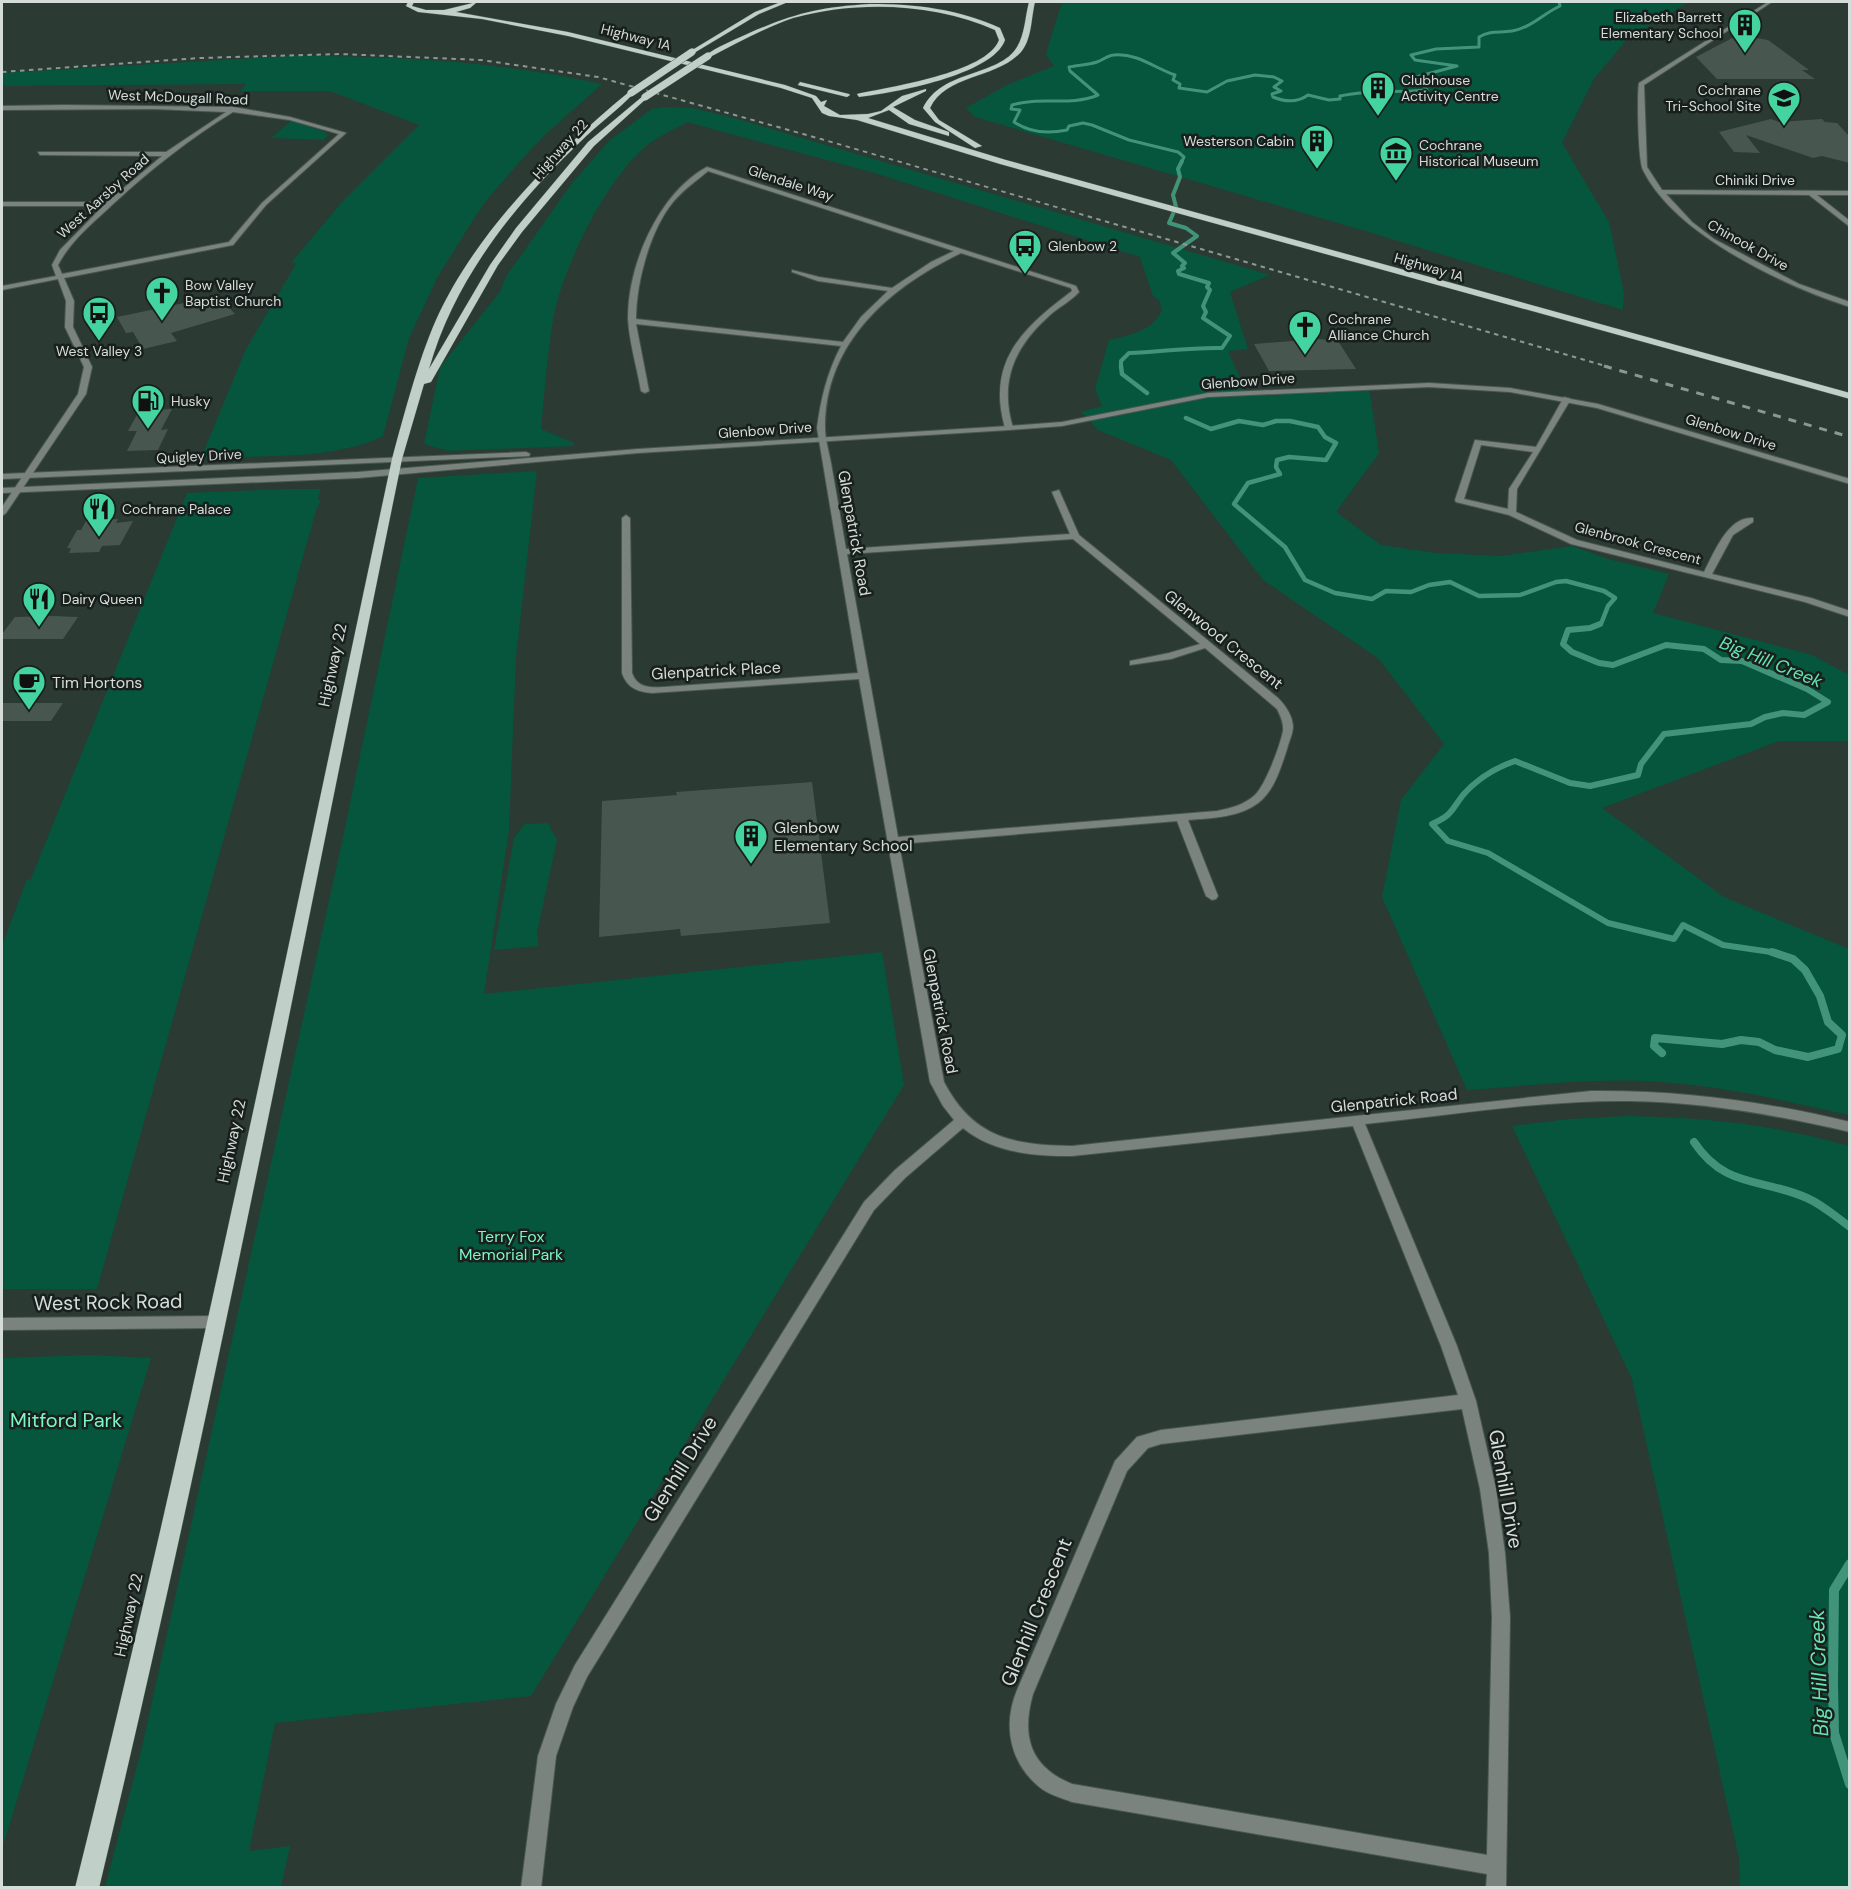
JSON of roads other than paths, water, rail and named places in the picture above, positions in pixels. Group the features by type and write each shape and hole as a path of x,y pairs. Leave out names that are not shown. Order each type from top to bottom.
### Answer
{"main road":[{"name":"Highway 1A","path":"409,2 411,8 416,10 480,16 540,28 783,86 814,97 826,113 856,117 1003,162 1163,207 1850,396"},
{"path":"438,12 462,9 474,2"},
{"name":"Highway 1A","path":"474,2 485,9 847,95"},
{"path":"757,13 772,2"},
{"name":"Highway 22","path":"87,1887 121,1749 216,1322 397,459 434,336 445,311 478,259 557,159 580,136 631,93 692,52 757,13 785,2"},
{"path":"978,146 937,121 926,108 931,96 1011,58 1020,49 1032,2"},
{"name":"Highway 22","path":"414,402 494,265 519,230 591,144 645,97 708,56 805,5"},
{"path":"735,42 795,16 859,7 929,9 983,21 998,29 1002,40 998,49 981,61 890,91 827,99 820,106"},
{"path":"856,117 878,114 910,95 990,69"},
{"name":"Highway 1A","path":"859,95 884,99 889,106 912,122 978,146 1003,162"}],"street":[{"name":"Chinook Drive","path":"1770,2 1641,84 1643,163 1661,192 1695,228 1712,240 1806,290 1850,304"},
{"name":"West McDougall Road","path":"2,108 234,109 294,118 343,133 264,204 231,244 61,276"},
{"name":"West Aarsby Road","path":"2,513 82,394 86,380 88,367 69,327 70,301 55,265 62,251 110,204 170,154 234,109"},
{"path":"40,153 170,154"},
{"name":"Glendale Way","path":"632,321 633,299 640,275 665,209 673,198 707,169 1069,284 1076,290 1032,329 1012,358 1005,374 1001,395 1001,405 1009,428"},
{"name":"Chiniki Drive","path":"1661,192 1850,193"},
{"path":"1811,193 1850,225"},
{"path":"2,204 110,204"},
{"name":"Glenpatrick Road","path":"961,249 926,268 894,290 864,318 844,344 826,384 821,410 822,440 892,841 937,1082 952,1110 962,1121 994,1140 1029,1149 1053,1151 1553,1098 1626,1094 1682,1096 1725,1101 1850,1127"},
{"path":"794,271 824,280 894,290"},
{"path":"2,288 61,276"},
{"path":"645,391 632,321 844,344"},
{"name":"Glenbow Drive","path":"395,472 638,451 1062,424 1208,396 1429,385 1510,390 1598,406 1850,482"},
{"path":"1512,513 1513,489 1567,399"},
{"name":"Glenbrook Crescent","path":"1538,450 1478,442 1460,500 1512,513 1574,542 1808,600 1850,614"},
{"name":"Glenbow Drive","path":"397,459 638,451"},
{"name":"Quigley Drive","path":"2,477 397,459"},
{"name":"Quigley Drive","path":"2,491 395,472"},
{"path":"842,552 1075,536 1056,492"},
{"name":"Glenpatrick Place","path":"626,518 627,673 628,679 636,686 647,690 664,690 863,675"},
{"path":"1707,575 1729,533 1750,520"},
{"name":"Glenwood Crescent","path":"892,841 1232,812 1243,809 1258,800 1268,786 1288,730 1281,706 1075,536"},
{"path":"1133,663 1171,656 1206,645"},
{"path":"1181,817 1212,896"},
{"name":"Glenhill Drive","path":"1357,1120 1449,1346 1468,1401 1485,1478 1497,1553 1501,1617 1496,1887"},
{"name":"Glenhill Drive","path":"531,1887 547,1756 565,1704 581,1671 868,1206 928,1148 962,1121"},
{"name":"West Rock Road","path":"2,1324 216,1322"},
{"name":"Glenhill Crescent","path":"1468,1401 1161,1437 1143,1442 1121,1466 1072,1578 1024,1694 1018,1715 1019,1736 1024,1753 1034,1769 1050,1784 1072,1793 1497,1866"}],"waterway":[{"name":"Big Hill Creek","path":"1121,366 1121,361 1129,353 1222,348 1230,336 1203,318 1206,312 1203,306 1210,290 1207,287 1209,283 1179,274 1178,271 1184,268 1182,266 1185,263 1173,253 1197,236 1186,228 1169,223 1176,207 1173,195 1180,177 1178,169 1184,157 1178,152 1129,140 1083,123 1069,126 1067,130 1039,132 1014,122 1020,110 1011,109 1012,105 1034,101 1087,99 1098,95 1070,71 1069,67 1094,63 1114,55 1131,56 1175,75 1173,80 1180,84 1179,88 1207,92 1227,81 1255,75 1274,77 1282,81 1274,87 1281,91 1272,94 1273,97 1286,101 1308,95 1329,100 1362,93 1427,90 1416,77 1457,66 1415,60 1411,55 1436,49 1479,47 1479,37 1487,33 1512,31 1525,27 1560,6 1559,2"},
{"name":"Big Hill Creek","path":"1121,366 1122,374 1147,393"},
{"name":"Big Hill Creek","path":"1186,418 1211,429 1239,421 1263,425 1276,421 1290,421 1318,427 1325,437 1336,443 1326,460 1289,457 1277,460 1276,467 1280,474 1248,483 1234,504 1285,547 1305,580 1335,593 1372,599 1386,591 1411,592 1429,585 1450,582 1479,596 1520,595 1556,582 1566,581 1604,591 1615,598 1608,606 1601,624 1596,626"},
{"name":"Big Hill Creek","path":"1600,624 1590,628 1568,630 1563,644 1572,652 1599,663 1613,665 1666,645 1704,649 1721,660 1742,661 1807,689 1828,702 1804,715 1783,713 1765,717 1751,724 1664,734 1641,764 1638,775 1590,786 1570,783 1515,761 1480,779 1468,789 1447,815 1432,824 1448,841 1488,853 1608,923 1674,939 1683,925 1723,945 1773,952"},
{"name":"Big Hill Creek","path":"1662,1053 1654,1046 1655,1038 1722,1044 1741,1040 1759,1042 1775,1050 1808,1057 1838,1049 1842,1035 1828,1022 1820,996 1805,970 1793,959 1773,952"},
{"name":"Big Hill Creek","path":"1773,952 1778,953"},
{"name":"Big Hill Creek","path":"1694,1142 1719,1168 1746,1180 1807,1198 1850,1227"},
{"name":"Big Hill Creek","path":"1850,1564 1834,1590 1833,1684 1834,1733 1850,1784"}],"railway":[{"path":"2,72 200,58 340,54 481,60 598,77 821,139 1609,367"},
{"path":"1604,366 1850,437"}],"place":[{"name":"Elizabeth Barrett Elementary School","path":"1745,54"},
{"name":"Clubhouse Activity Centre","path":"1378,117"},
{"name":"Cochrane Tri-School Site","path":"1784,127"},
{"name":"Westerson Cabin","path":"1317,170"},
{"name":"Cochrane Historical Museum","path":"1396,182"},
{"name":"Glenbow 2","path":"1025,275"},
{"name":"Bow Valley Baptist Church","path":"162,322"},
{"name":"West Valley 3","path":"99,342"},
{"name":"Cochrane Alliance Church","path":"1305,356"},
{"name":"Husky","path":"148,430"},
{"name":"Cochrane Palace","path":"99,538"},
{"name":"Dairy Queen","path":"39,628"},
{"name":"Tim Hortons","path":"29,711"},
{"name":"Glenbow Elementary School","path":"751,865"}],"park label":[{"name":"Terry Fox Memorial Park","path":"511,1245"},
{"name":"Mitford Park","path":"66,1420"}]}
